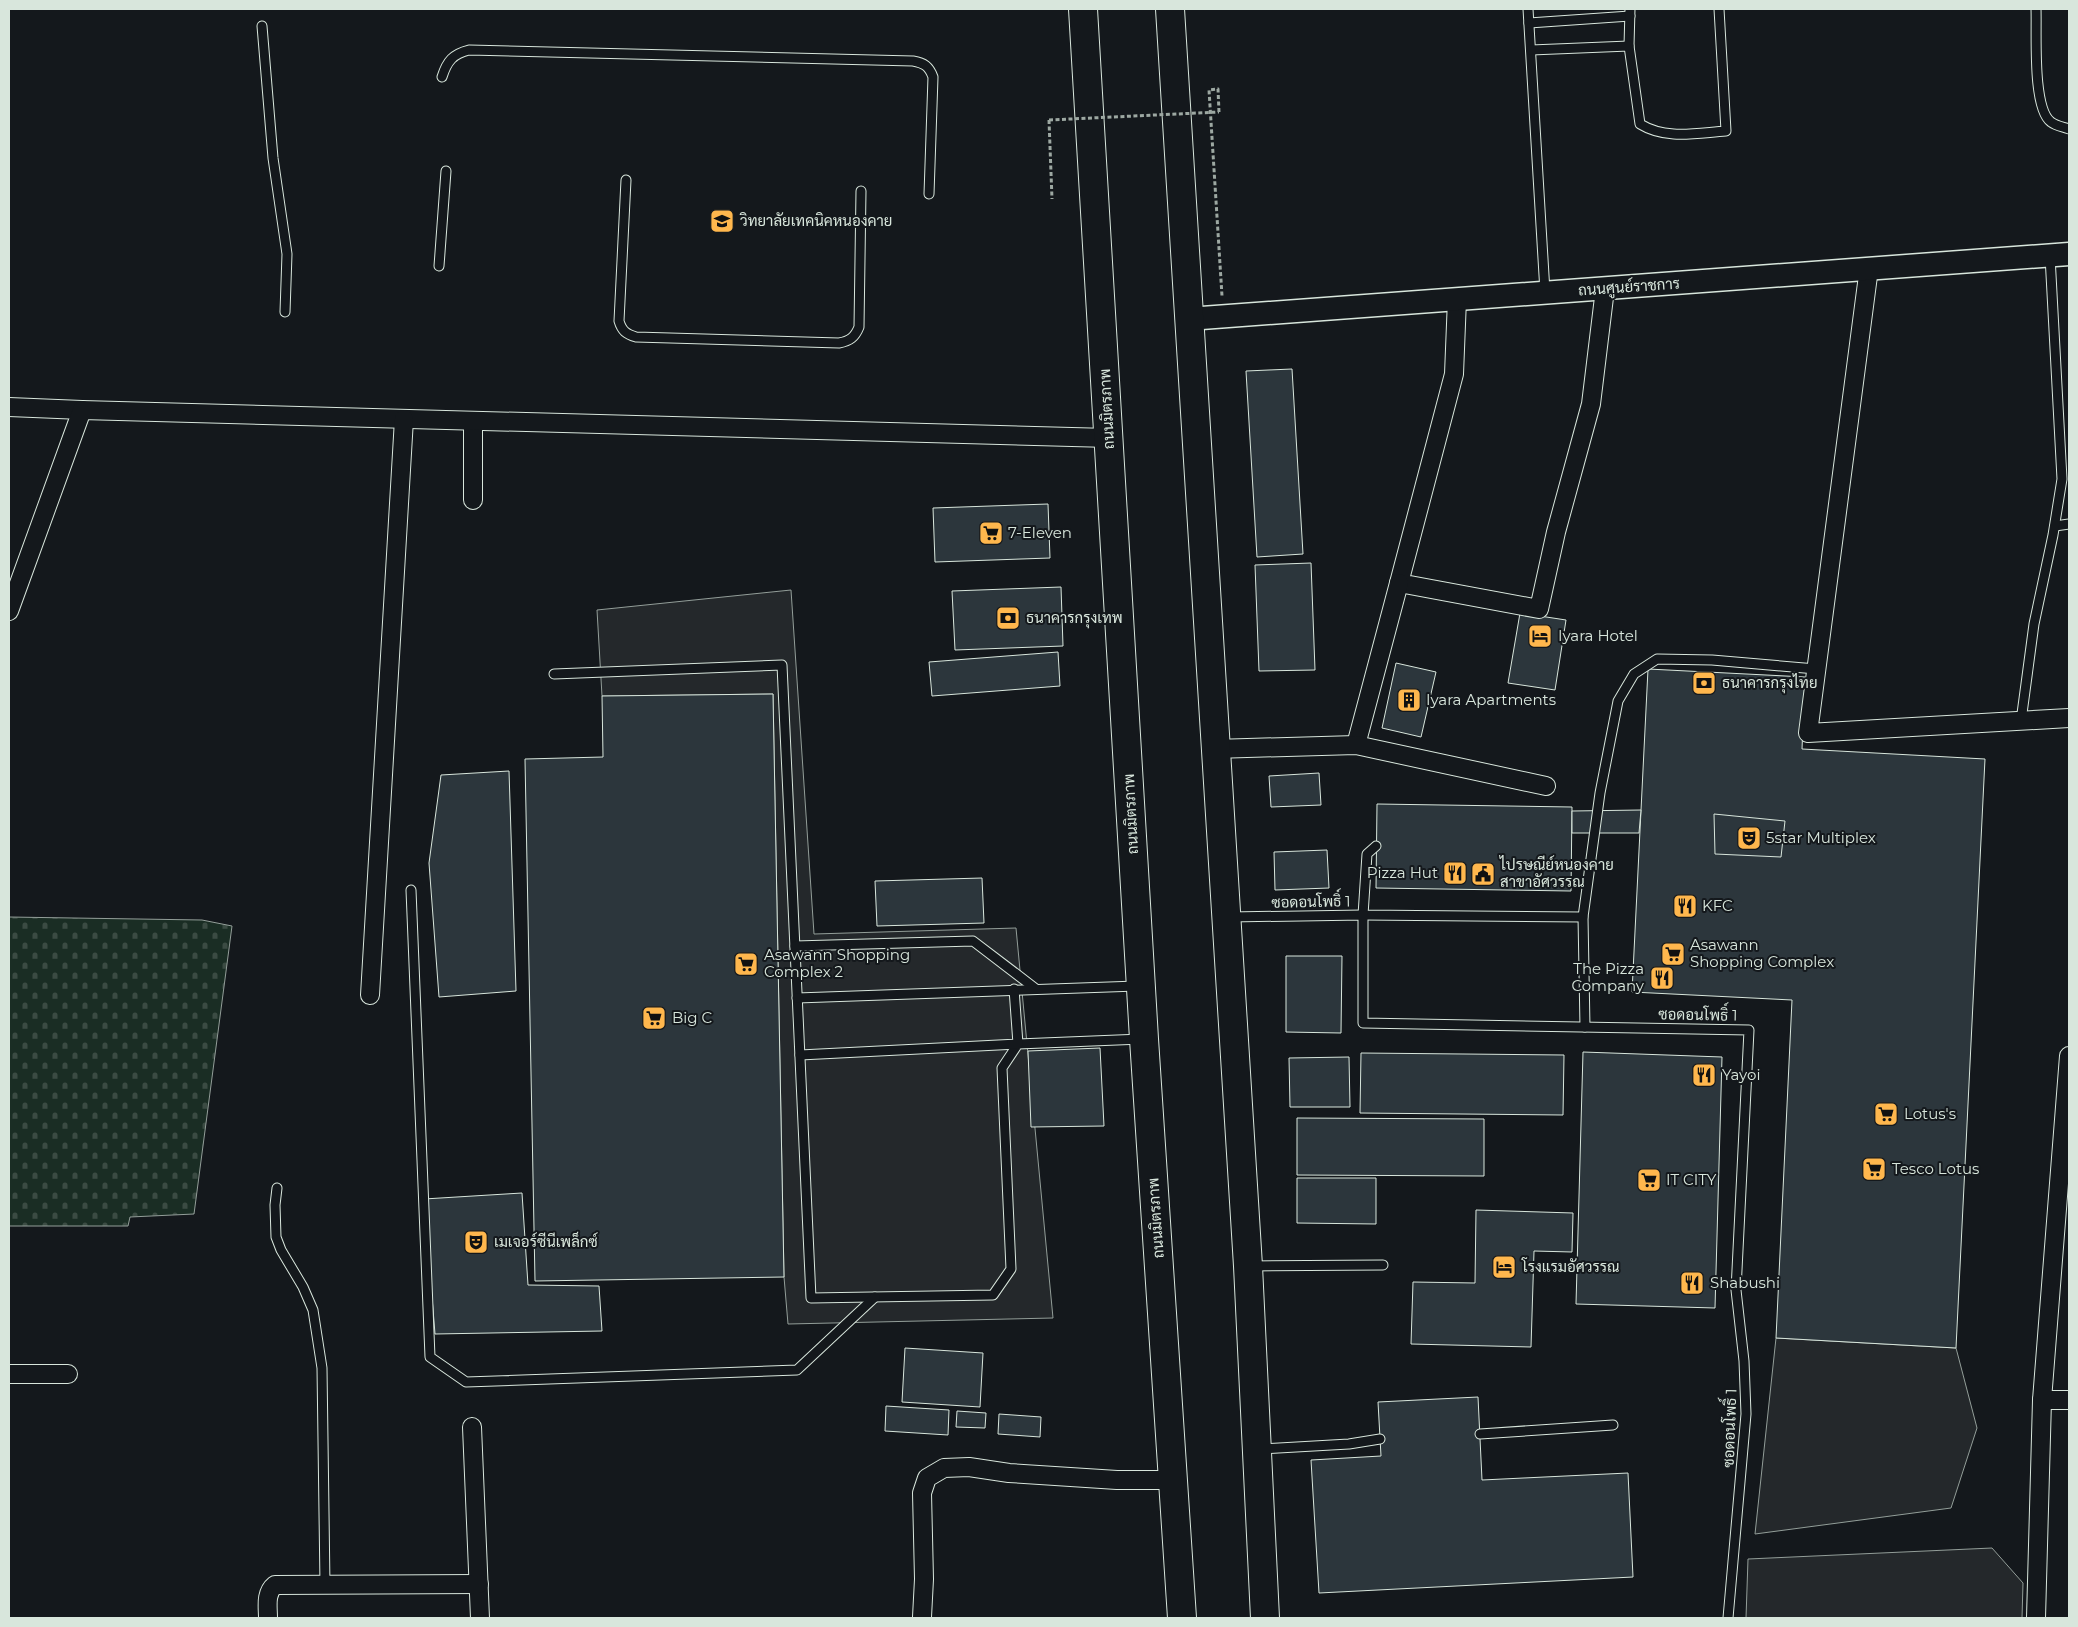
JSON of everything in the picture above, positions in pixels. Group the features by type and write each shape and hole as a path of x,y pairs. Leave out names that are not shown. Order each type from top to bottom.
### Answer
{"main road":[{"name":"ถนนมิตรภาพ","path":"1083,9 1144,1039 1182,1618"},
{"path":"1170,9 1214,749 1248,1266 1265,1618"}],"street":[{"name":"ถนนศูนย์ราชการ","path":"1188,319 2060,254"},
{"path":"1869,268 1808,733 2069,718"},
{"path":"1399,583 1539,609 1556,532 1591,404 1605,289"},
{"path":"1356,745 1454,374 1457,299"},
{"path":"9,407 1109,438"},
{"path":"9,611 82,410"},
{"path":"370,995 404,419"},
{"path":"473,421 473,500"},
{"path":"1214,749 1356,745 1546,786"},
{"path":"2036,1618 2042,1400 2069,1056"},
{"path":"9,1374 68,1374"},
{"path":"2042,1400 2069,1400"},
{"path":"472,1427 480,1618"},
{"path":"922,1617 924,1579 922,1493 927,1478 944,1468 969,1468 1116,1480 1173,1480"},
{"path":"268,1618 268,1594 275,1585 479,1584"}],"lane":[{"path":"1528,9 1545,292"},
{"path":"1529,23 1630,13 1629,46 1640,124 1653,132 1673,135 1726,131 1719,9"},
{"path":"2036,9 2039,90 2042,109 2051,122 2069,129"},
{"path":"262,26 273,158 287,254 285,312"},
{"path":"1531,50 1629,46"},
{"path":"442,77 446,64 456,53 470,50 913,61 924,63 930,69 933,77 929,194"},
{"path":"439,266 446,171"},
{"path":"626,180 619,321 622,329 628,335 636,337 839,343 848,341 856,335 859,327 861,191"},
{"path":"2021,721 2034,624 2062,479 2060,254"},
{"path":"2054,526 2069,524"},
{"path":"1585,1027 1584,917 1600,793 1618,701 1634,674 1657,660 1712,660 1816,669"},
{"path":"554,674 782,665 811,1298 993,1295 1011,1269 1002,1068 1018,1044 1014,990"},
{"path":"1376,846 1367,854 1363,915 1584,917"},
{"path":"411,890 430,1357 466,1382 798,1370 875,1297"},
{"name":"ซอดอนโพธิ์ 1","path":"1226,917 1363,915 1363,1023 1749,1030 1736,1290 1744,1361 1746,1414 1728,1618"},
{"path":"795,946 973,941 1036,989"},
{"path":"797,998 1142,986"},
{"path":"800,1056 1144,1039"},
{"path":"277,1188 274,1205 276,1237 313,1310 322,1368 325,1584"},
{"path":"1248,1266 1383,1265"},
{"path":"1480,1434 1613,1425"},
{"path":"1257,1449 1350,1444 1380,1439"}],"path":[{"path":"1052,199 1049,120 1219,112 1218,89 1209,90 1224,316"}],"green space":[{"path":"9,917 202,920 232,926 194,1214 130,1217 128,1226 9,1226"}],"shaded area":[{"path":"791,590 814,934 1016,928 1053,1318 788,1324 784,1277 773,694 602,696 597,610"},
{"path":"1776,1338 1956,1348 1977,1428 1951,1508 1755,1534"},
{"path":"1992,1548 2023,1583 2022,1618 1746,1618 1748,1559"}],"building":[{"path":"1292,369 1303,554 1257,557 1246,371"},
{"name":"7-Eleven","path":"1048,504 1050,558 935,562 933,508"},
{"path":"1311,563 1315,670 1259,671 1255,565"},
{"name":"ธนาคารกรุงเทพ","path":"1061,587 1063,646 955,650 952,591"},
{"name":"Iyara Hotel","path":"1520,613 1566,620 1555,690 1508,683"},
{"path":"1058,652 1060,686 932,696 929,662"},
{"name":"Iyara Apartments","path":"1396,663 1436,672 1421,737 1382,728"},
{"name":"Tesco Lotus","path":"1648,669 1805,677 1802,749 1985,759 1956,1348 1776,1338 1792,1000 1632,992"},
{"name":"Big C","path":"773,694 784,1277 535,1281 525,759 603,757 602,696"},
{"path":"509,771 516,991 439,997 429,863 441,775"},
{"path":"1319,773 1321,805 1271,807 1269,776"},
{"path":"1377,804 1572,807 1571,891 1376,888"},
{"path":"1641,810 1639,833 1572,833 1572,811"},
{"name":"5star Multiplex","path":"1714,814 1785,821 1781,857 1715,854"},
{"path":"1327,850 1329,888 1275,890 1274,852"},
{"path":"982,878 984,923 877,926 875,881"},
{"path":"1286,956 1342,956 1341,1033 1286,1032"},
{"path":"1100,1048 1104,1126 1031,1127 1028,1051"},
{"name":"IT CITY","path":"1583,1052 1722,1057 1715,1308 1576,1304"},
{"path":"1361,1053 1564,1055 1563,1115 1360,1113"},
{"path":"1349,1057 1350,1107 1290,1107 1289,1058"},
{"path":"1297,1118 1484,1119 1484,1176 1297,1175"},
{"path":"1297,1178 1376,1178 1376,1224 1297,1223"},
{"name":"เมเจอร์ซีนีเพล็กซ์","path":"522,1193 528,1285 599,1286 602,1331 435,1334 424,1199"},
{"name":"โรงแรมอัศวรรณ","path":"1476,1210 1573,1213 1572,1252 1534,1251 1531,1347 1411,1344 1413,1282 1475,1283"},
{"path":"905,1348 983,1353 980,1407 902,1402"},
{"path":"1478,1397 1482,1480 1628,1473 1633,1577 1319,1593 1311,1460 1381,1456 1378,1402"},
{"path":"886,1406 949,1410 948,1435 885,1431"},
{"path":"957,1411 986,1413 985,1428 956,1427"},
{"path":"999,1414 1041,1417 1040,1437 998,1434"}],"place":[{"name":"วิทยาลัยเทคนิคหนองคาย","path":"722,221"},
{"name":"7-Eleven","path":"991,533"},
{"name":"ธนาคารกรุงเทพ","path":"1008,618"},
{"name":"Iyara Hotel","path":"1540,636"},
{"name":"ธนาคารกรุงไทย","path":"1704,683"},
{"name":"Iyara Apartments","path":"1409,700"},
{"name":"5star Multiplex","path":"1749,838"},
{"name":"Pizza Hut","path":"1455,873"},
{"name":"ไปรษณีย์หนองคาย สาขาอัศวรรณ","path":"1483,874"},
{"name":"KFC","path":"1685,906"},
{"name":"Asawann Shopping Complex","path":"1673,954"},
{"name":"Asawann Shopping Complex 2","path":"746,964"},
{"name":"The Pizza Company","path":"1662,978"},
{"name":"Big C","path":"654,1018"},
{"name":"Yayoi","path":"1704,1075"},
{"name":"Lotus's","path":"1886,1114"},
{"name":"Tesco Lotus","path":"1874,1169"},
{"name":"IT CITY","path":"1649,1180"},
{"name":"เมเจอร์ซีนีเพล็กซ์","path":"476,1242"},
{"name":"โรงแรมอัศวรรณ","path":"1504,1267"},
{"name":"Shabushi","path":"1692,1283"}]}
